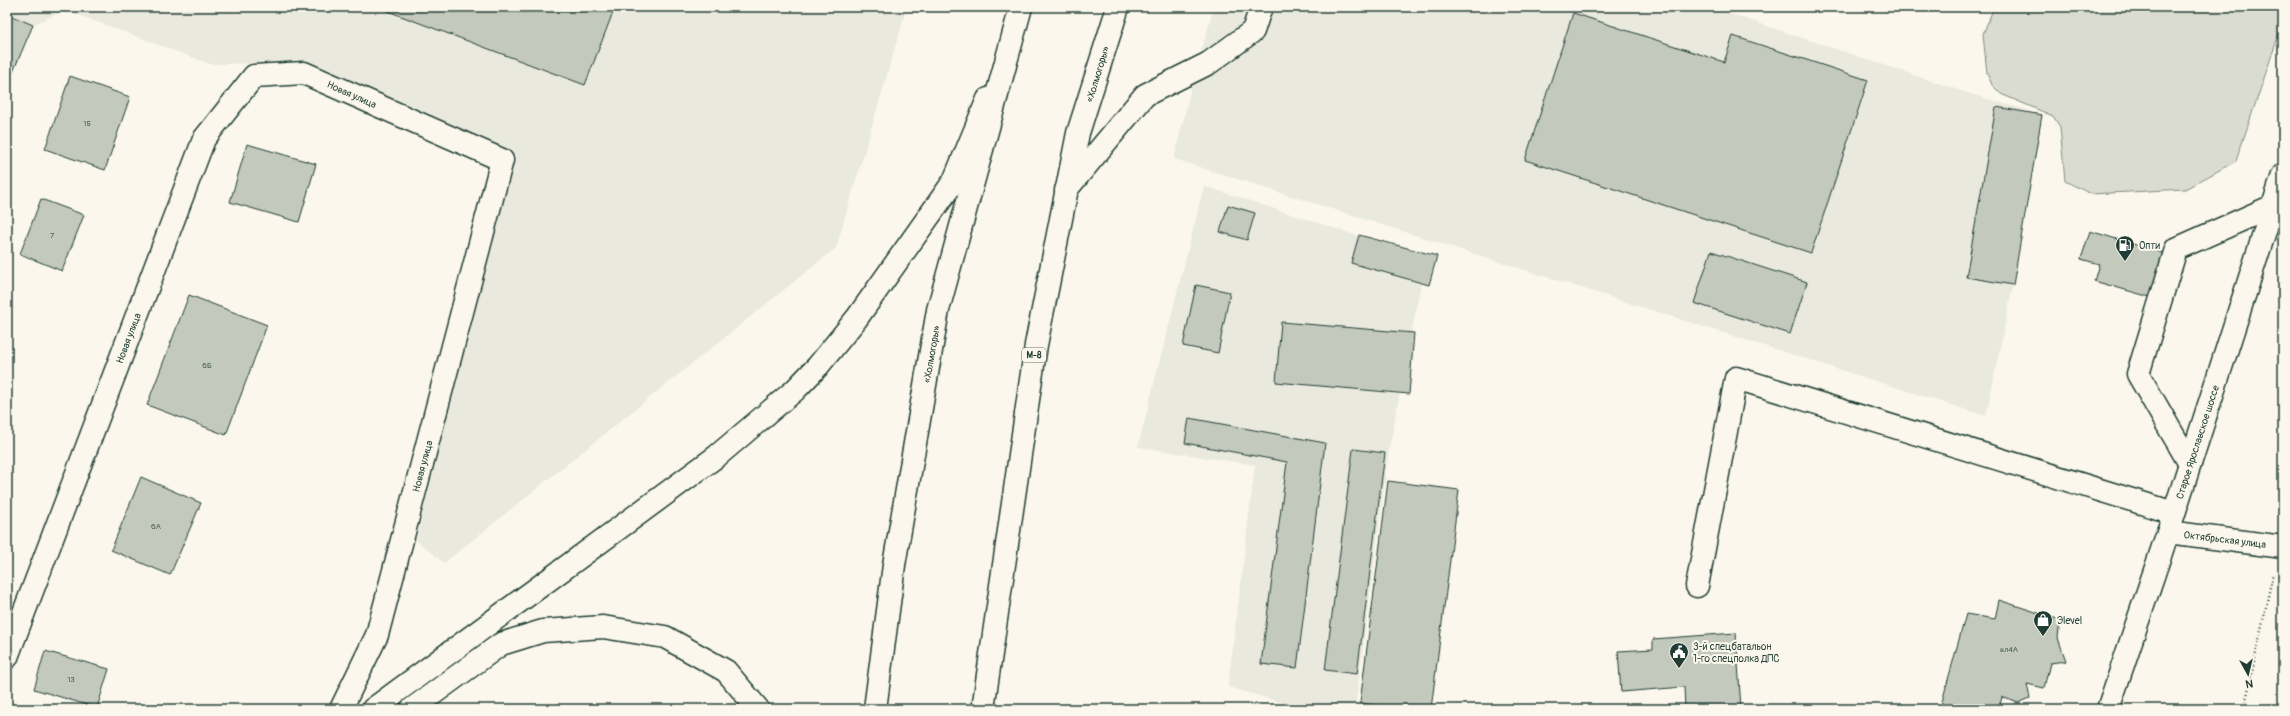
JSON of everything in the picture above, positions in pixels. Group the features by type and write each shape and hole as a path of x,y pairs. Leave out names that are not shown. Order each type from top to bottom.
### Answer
{"main road":[{"name":"«Холмогоры»","path":"875,709 894,565 938,310 1021,7"},
{"name":"«Холмогоры»","path":"983,709 1036,345 1078,133 1118,7"},
{"path":"1066,190 1145,95 1209,63 1253,31 1261,7"},
{"path":"373,709 717,456 795,390 857,318 954,180 1006,58"},
{"name":"Новая улица","path":"7,657 204,139 254,76 304,73 502,160 377,635 340,709"},
{"name":"Старое Ярославское шоссе","path":"2108,709 2171,523 2283,175"},
{"path":"2190,464 2138,374 2176,249 2273,206"},
{"name":"Октябрьская улица","path":"1697,586 1736,378 2171,523 2283,546"},
{"path":"412,709 501,644 543,631 603,627 665,637 726,671 758,709"}],"path":[{"path":"2242,709 2247,696 2274,570"}],"shaded area":[{"path":"7,7 907,7 836,248 444,563 416,540 513,152 303,63 210,64 65,10 33,25 7,86"},
{"path":"1214,7 1710,7 1968,93 2042,115 2013,285 1986,416 1174,159 1192,83"},
{"path":"1994,7 2283,7 2283,22 2236,161 2185,189 2091,194 2065,181 2060,127 2053,116 2001,94 1992,85 1987,73 1983,34"},
{"path":"1204,186 1426,258 1389,449 1355,709 1303,709 1228,687 1255,465 1138,447"}],"building":[{"path":"377,7 615,7 585,85"},
{"path":"1573,13 1724,62 1733,36 1868,80 1811,253 1525,160"},
{"path":"7,14 33,25 7,86"},
{"path":"70,76 130,97 105,170 45,149"},
{"path":"1996,107 2042,115 2013,285 1966,277"},
{"path":"247,144 316,164 299,222 230,202"},
{"path":"41,199 84,215 62,271 20,254"},
{"path":"1228,205 1255,213 1247,240 1220,232"},
{"name":"Опти","path":"2090,231 2163,253 2150,297 2094,281 2099,264 2081,259"},
{"path":"1359,235 1437,256 1429,285 1351,263"},
{"path":"1711,251 1807,282 1790,334 1694,303"},
{"path":"1196,285 1230,292 1218,353 1183,346"},
{"path":"189,295 267,325 226,435 147,405"},
{"path":"1281,322 1414,333 1409,394 1276,382"},
{"path":"1189,418 1325,443 1297,668 1261,664 1287,462 1185,443"},
{"path":"1353,449 1385,453 1357,674 1325,670"},
{"path":"141,477 201,503 170,575 111,550"},
{"path":"1388,481 1459,490 1431,709 1408,709 1360,703"},
{"path":"1999,600 2060,620 2058,638 2066,661 2050,663 2044,688 2027,684 2030,698 2018,703 2002,697 1999,709 1940,709 1966,614 1995,619"},
{"name":"3-й спецбатальон 1-го спецполка ДПС","path":"1736,633 1741,709 1685,709 1684,687 1621,692 1618,651 1653,649 1653,639"},
{"path":"45,651 109,669 97,708 34,689"}],"place":[{"name":"Опти","path":"2125,262"},
{"name":"Эlevel","path":"2043,637"},
{"name":"3-й спецбатальон 1-го спецполка ДПС","path":"1679,669"}]}
